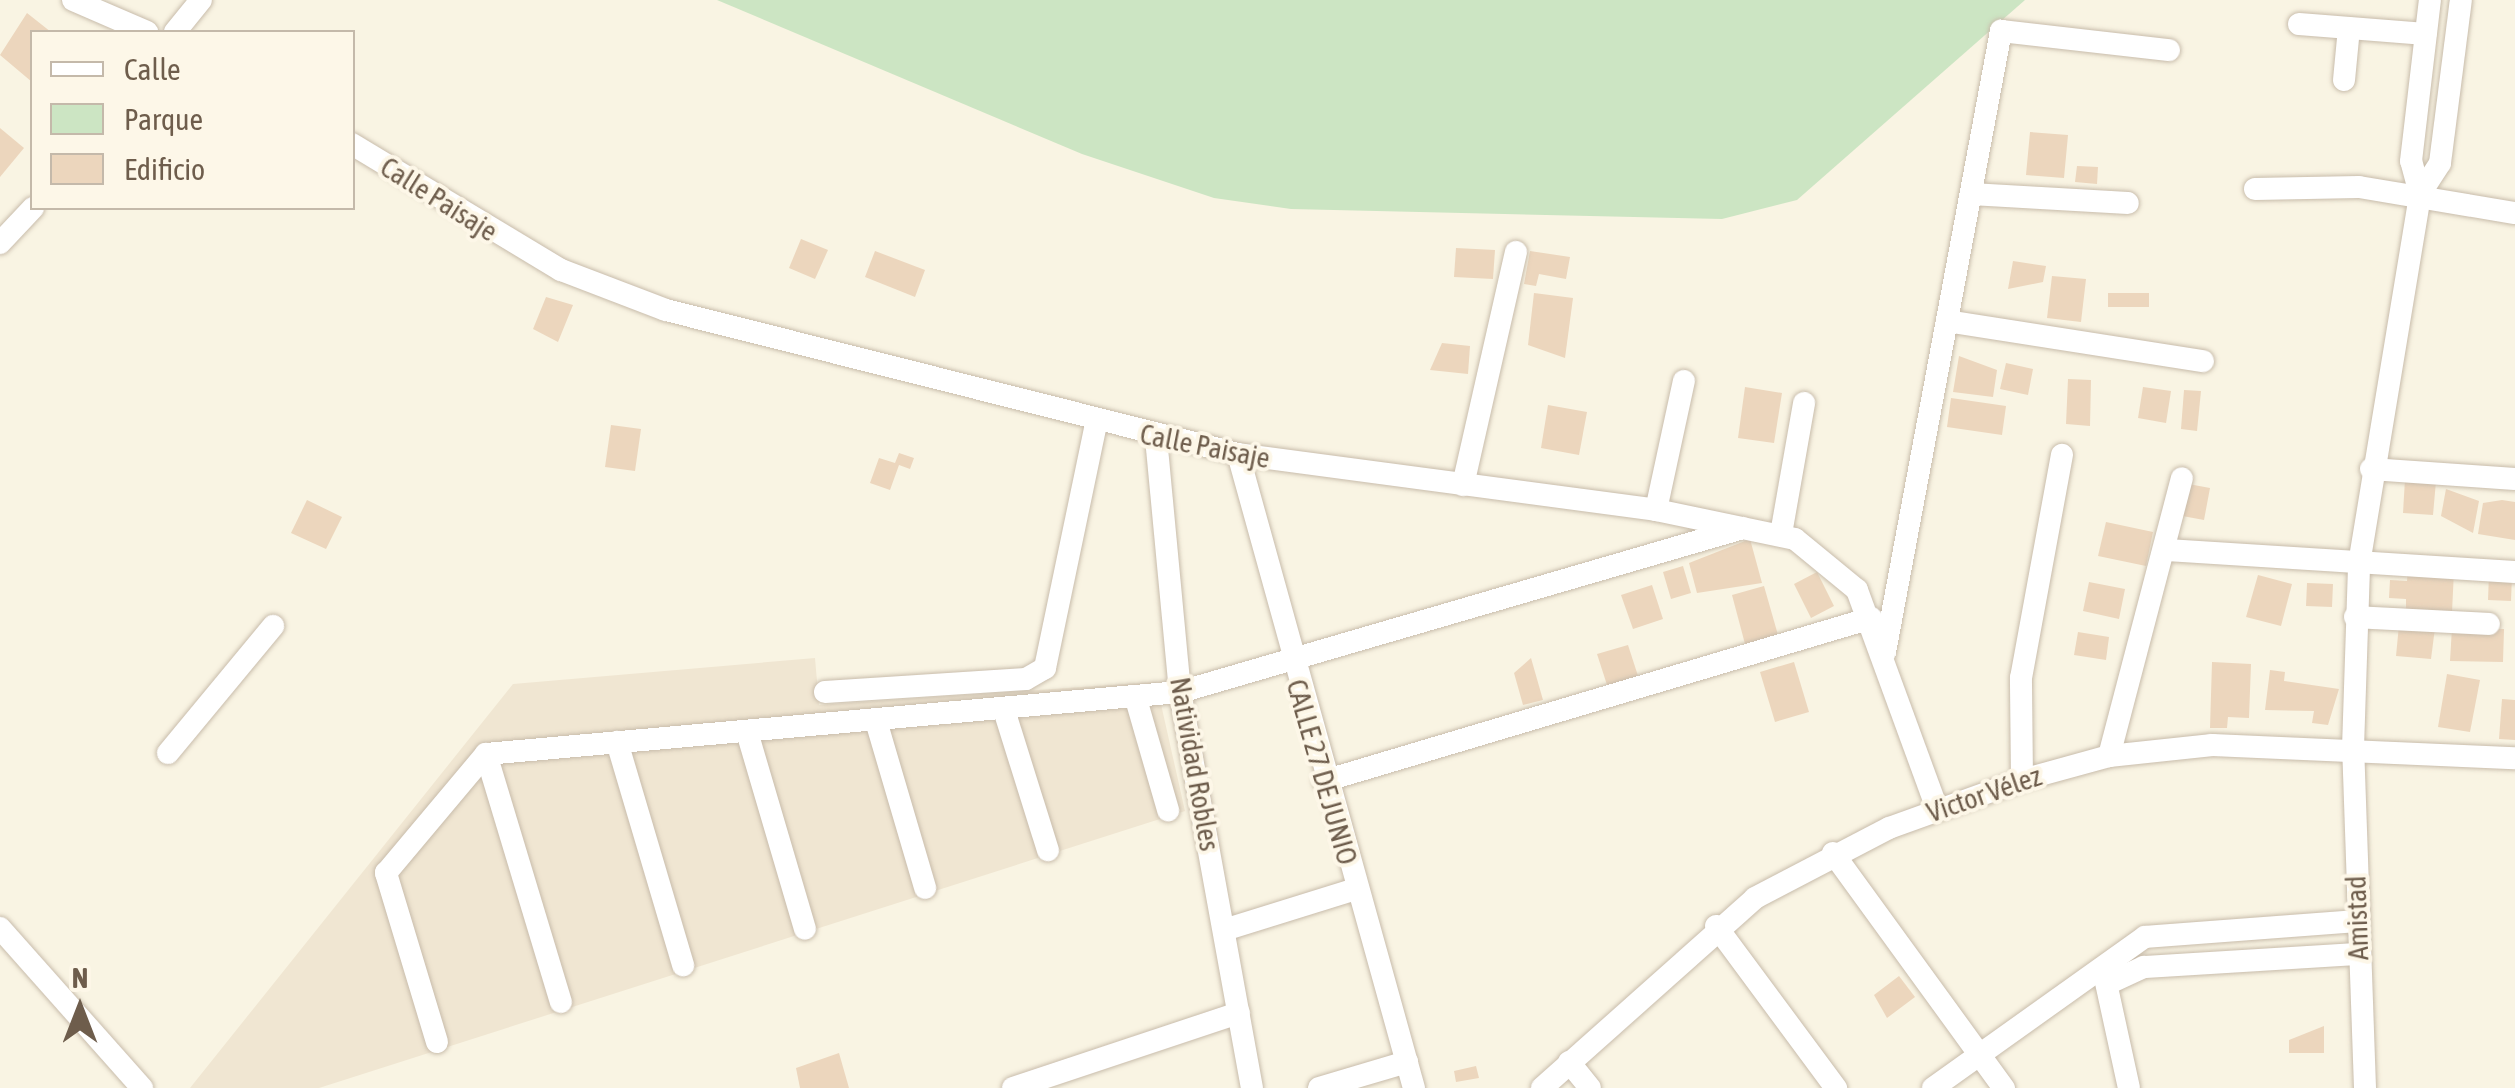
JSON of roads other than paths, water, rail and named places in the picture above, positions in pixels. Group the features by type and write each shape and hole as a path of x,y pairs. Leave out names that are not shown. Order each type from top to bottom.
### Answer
{"street":[{"path":"74,0 142,30"},
{"path":"177,30 201,0"},
{"path":"2420,194 2411,161 2430,0"},
{"path":"2420,194 2440,162 2461,0"},
{"path":"2298,24 2426,34"},
{"path":"2344,80 2349,28"},
{"path":"1884,656 2001,31 2169,50"},
{"name":"Calle Paisaje","path":"355,146 509,242 618,294 1156,438 1238,454 1656,510 1781,534 1841,568 1871,618 1938,809"},
{"path":"2255,189 2420,194 2515,212"},
{"path":"1971,194 2128,203"},
{"name":"Amistad","path":"2365,1088 2356,921 2353,748 2358,564 2420,194"},
{"path":"0,243 31,210"},
{"path":"1463,485 1516,252"},
{"path":"1947,321 2203,361"},
{"path":"1656,510 1684,381"},
{"path":"1781,534 1804,403"},
{"path":"825,692 1026,679 1045,668 1096,424"},
{"name":"Natividad Robles","path":"1156,438 1180,692 1252,1088"},
{"name":"CALLE 27 DE JUNIO","path":"1238,454 1289,661 1414,1088"},
{"path":"2022,780 2022,678 2062,455"},
{"path":"2371,469 2515,479"},
{"path":"2109,756 2182,478"},
{"path":"437,1042 386,872 486,754 1136,699 1180,692 1746,527"},
{"path":"2166,550 2515,572"},
{"path":"2355,617 2489,624"},
{"path":"1324,781 1871,618"},
{"path":"168,754 274,626"},
{"path":"1136,699 1168,810"},
{"path":"1004,710 1048,850"},
{"path":"876,721 925,888"},
{"path":"747,732 806,928"},
{"path":"617,742 683,964"},
{"name":"Victor Vélez","path":"1542,1088 1716,926 1834,853 1938,809 2022,780 2109,756 2212,745 2353,748 2515,758"},
{"path":"486,754 561,1002"},
{"path":"1834,853 2004,1088"},
{"path":"1224,930 1356,889"},
{"path":"1932,1088 2104,973 2144,938 2356,921"},
{"path":"1716,926 1836,1088"},
{"path":"0,928 142,1088"},
{"path":"2104,973 2358,954"},
{"path":"2104,973 2129,1088"},
{"path":"1013,1088 1239,1013"},
{"path":"1319,1088 1406,1062"},
{"path":"1569,1062 1590,1088"}]}
